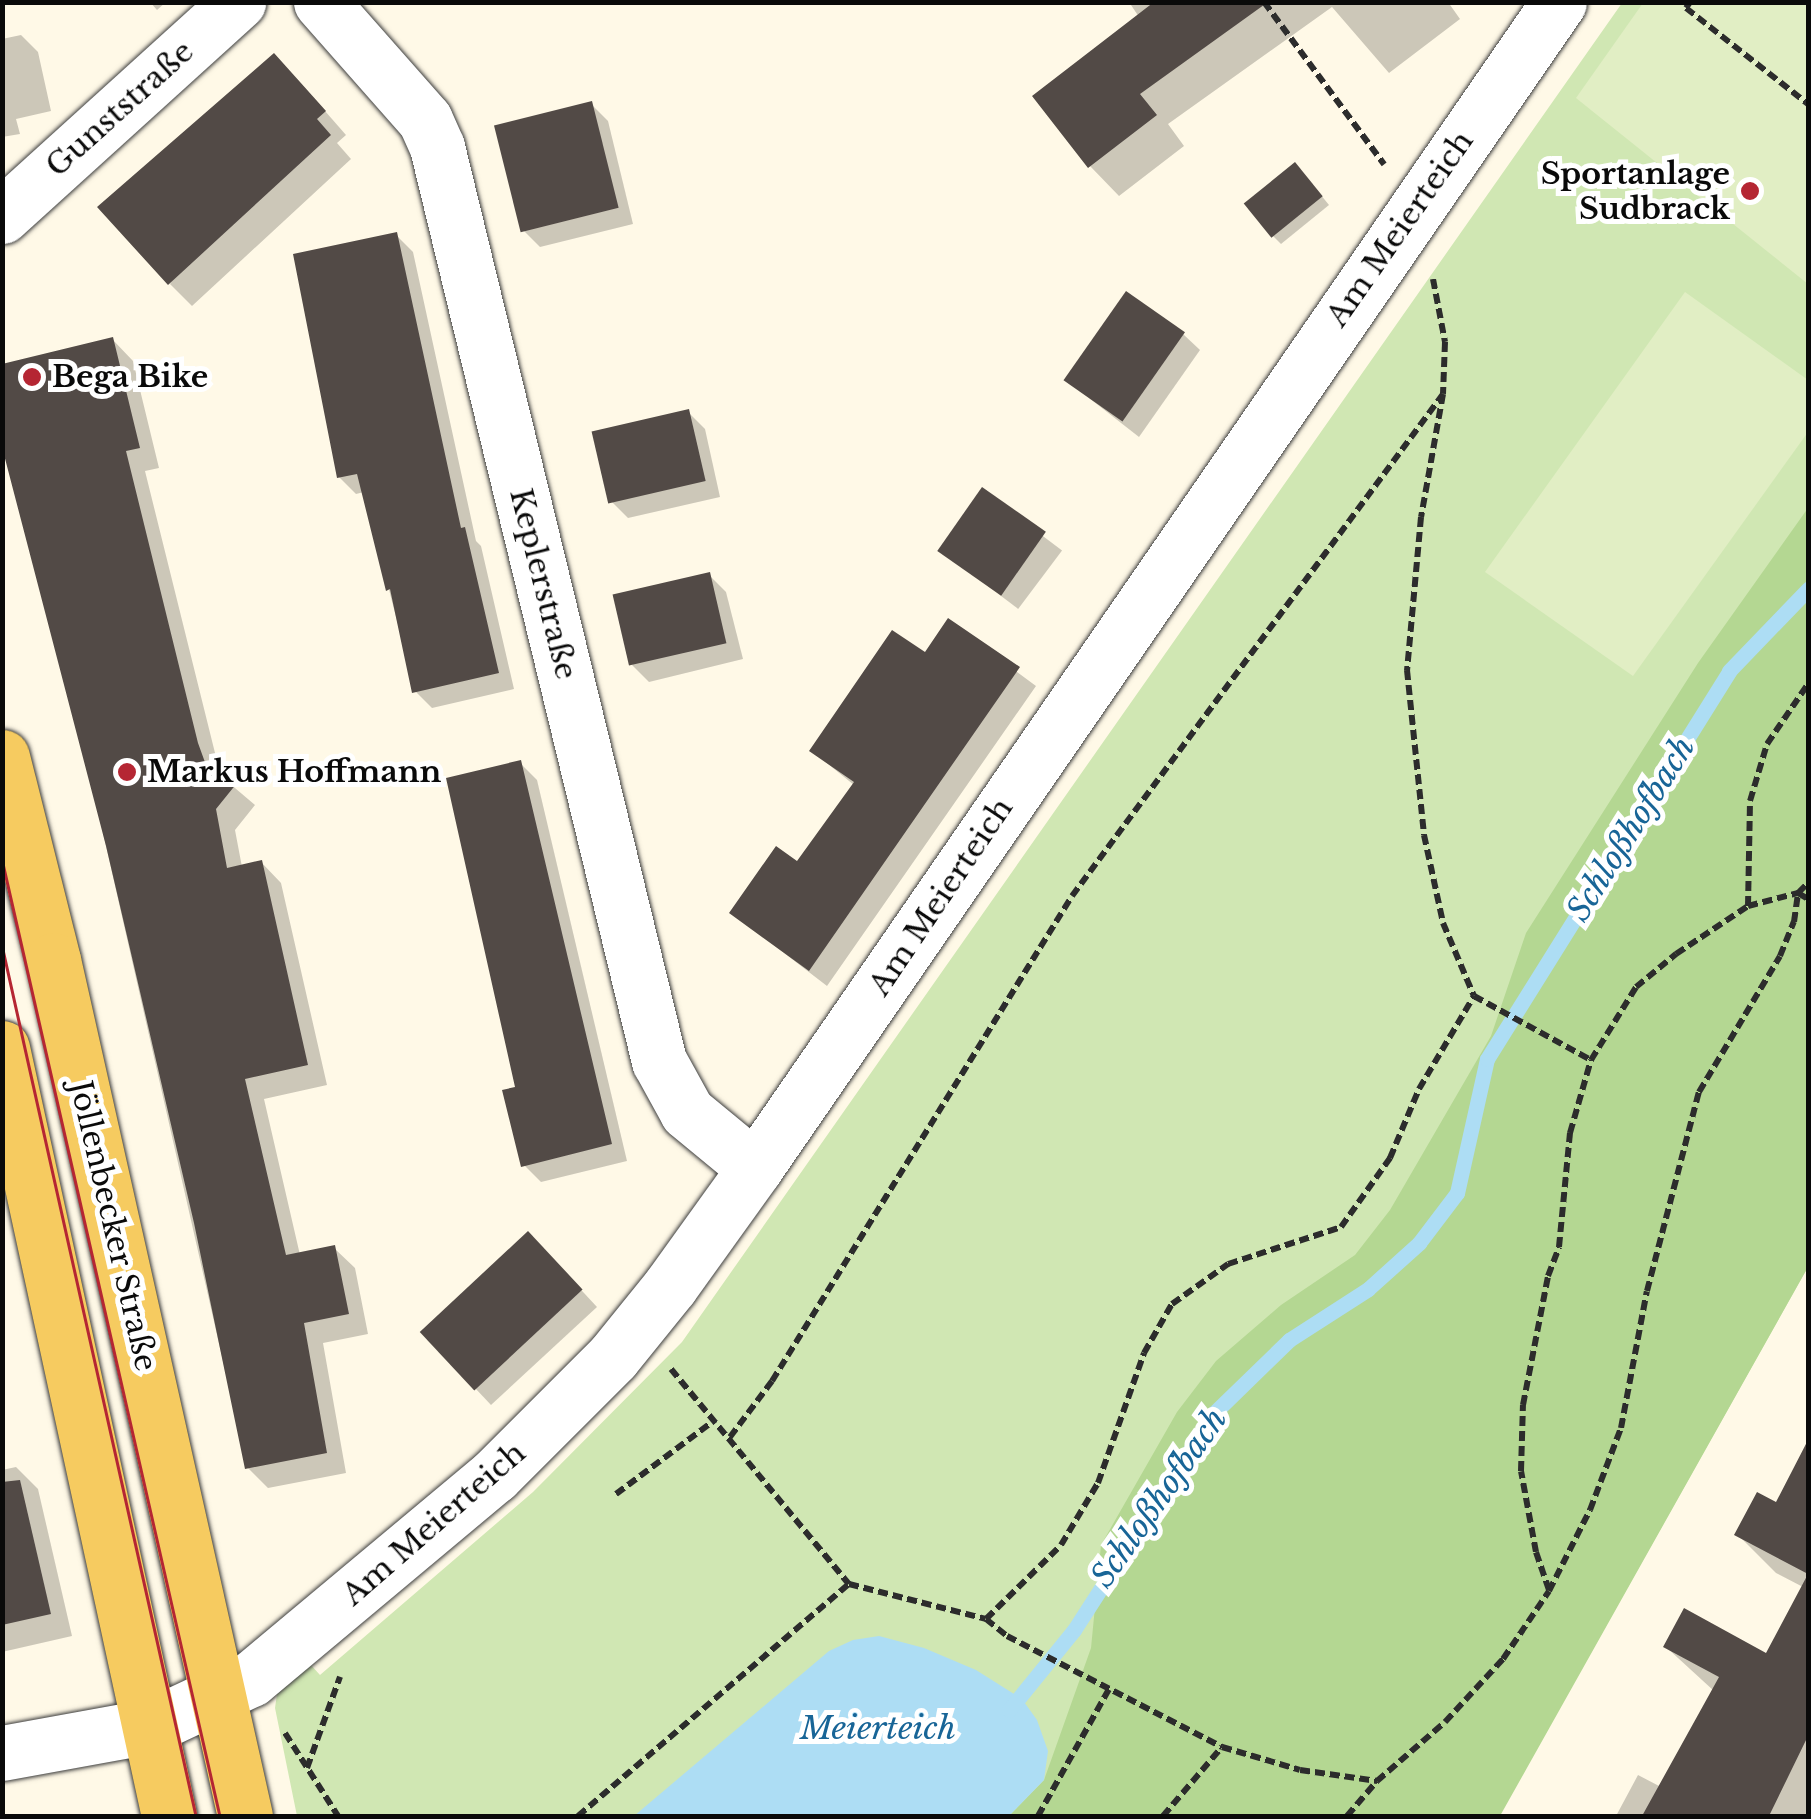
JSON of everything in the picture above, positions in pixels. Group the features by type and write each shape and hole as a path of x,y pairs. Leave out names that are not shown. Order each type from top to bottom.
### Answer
{"main road":[{"name":"Jöllenbecker Straße","path":"2,757 234,1688 245,1816"},
{"path":"2,1048 169,1816"}],"street":[{"name":"Gunststraße","path":"2,216 238,2"},
{"name":"Keplerstraße","path":"321,2 426,120 438,147 659,1061 688,1112 755,1168"},
{"name":"Am Meierteich","path":"234,1688 494,1476 585,1387 637,1329 755,1168 1558,2"},
{"path":"2,1753 151,1726 234,1688"}],"path":[{"path":"1264,2 1415,206 1446,342 1443,394 1421,517 1408,670 1424,835 1443,923 1474,996 1591,1060"},
{"path":"1690,2 1686,8 1808,104"},
{"path":"730,1437 772,1381 1072,896 1443,394"},
{"path":"1748,906 1750,801 1766,744 1808,684"},
{"path":"1550,1592 1536,1552 1520,1471 1523,1405 1548,1276 1559,1247 1570,1133 1591,1060 1636,988 1748,906 1798,893 1808,884"},
{"path":"1798,893 1808,898"},
{"path":"1348,1816 1378,1781 1446,1722 1491,1672 1550,1592 1590,1510 1621,1428 1647,1291 1699,1092 1780,956 1794,922 1798,893"},
{"path":"986,1619 1061,1545 1098,1483 1144,1353 1172,1304 1228,1264 1341,1226 1390,1158 1420,1090 1474,996"},
{"path":"637,1329 850,1584 986,1619 1006,1636 1222,1746 1300,1770 1378,1781"},
{"path":"616,1494 715,1420"},
{"path":"578,1816 850,1584"},
{"path":"234,1688 338,1816"},
{"path":"1038,1816 1109,1689"},
{"path":"1163,1816 1222,1746"}],"green space":[{"path":"1622,3 1808,3 1808,1267 1499,1816 297,1816 275,1708 277,1694 310,1664 320,1675 533,1492 682,1342"},
{"name":"Sportanlage Sudbrack","path":"1643,3 1808,3 1808,284 1576,98"},
{"path":"1685,292 1808,380 1808,432 1633,676 1485,572"},
{"path":"1808,508 1808,1267 1500,1816 1009,1816 1044,1780 1091,1648 1101,1545 1177,1412 1216,1361 1281,1305 1355,1255 1390,1210 1491,1036 1526,933 1698,663"}],"water":[{"name":"Meierteich","path":"879,1636 924,1648 976,1670 1022,1699 1037,1720 1048,1751 1044,1780 1009,1816 634,1816 829,1651 853,1640"}],"building":[{"path":"1154,2 1268,2 1140,94 1157,115 1088,168 1032,96"},
{"path":"274,53 326,111 317,119 331,135 168,285 97,207"},
{"path":"592,101 619,208 521,232 494,125"},
{"path":"1295,162 1323,196 1271,238 1244,204"},
{"path":"397,232 461,528 465,527 499,673 412,693 390,589 386,591 357,474 337,478 293,254"},
{"path":"1126,291 1185,332 1122,422 1063,380"},
{"path":"113,337 140,448 126,451 198,743 206,765 237,783 216,809 227,868 262,860 308,1065 245,1079 286,1255 335,1245 349,1314 304,1323 327,1453 245,1469 194,1223 106,846 2,447 2,364"},
{"path":"689,409 706,481 608,504 592,431"},
{"path":"982,487 1046,532 1001,596 937,551"},
{"path":"710,572 726,643 629,666 613,594"},
{"path":"948,618 1020,667 809,971 729,913 776,846 797,861 854,782 809,751 892,630 925,652"},
{"path":"521,760 612,1144 521,1167 502,1090 515,1087 446,778"},
{"path":"528,1231 583,1290 474,1390 420,1332"},
{"path":"1808,1440 1808,1574 1734,1535 1757,1492 1776,1502"},
{"path":"20,1480 51,1614 2,1625 2,1482"},
{"path":"1808,1574 1808,1736 1769,1816 1642,1816 1719,1677 1663,1647 1684,1608 1766,1653"}],"waterway":[{"name":"Schloßhofbach","path":"1009,1710 1074,1630 1213,1414 1289,1340 1368,1289 1419,1243 1457,1193 1487,1059 1729,671 1808,589"}],"tram line":[{"path":"2,859 220,1816"},
{"path":"2,945 196,1816"}],"place":[{"name":"Sportanlage Sudbrack","path":"1750,191"},
{"name":"Bega Bike","path":"32,377"},
{"name":"Markus Hoffmann","path":"127,772"}]}
